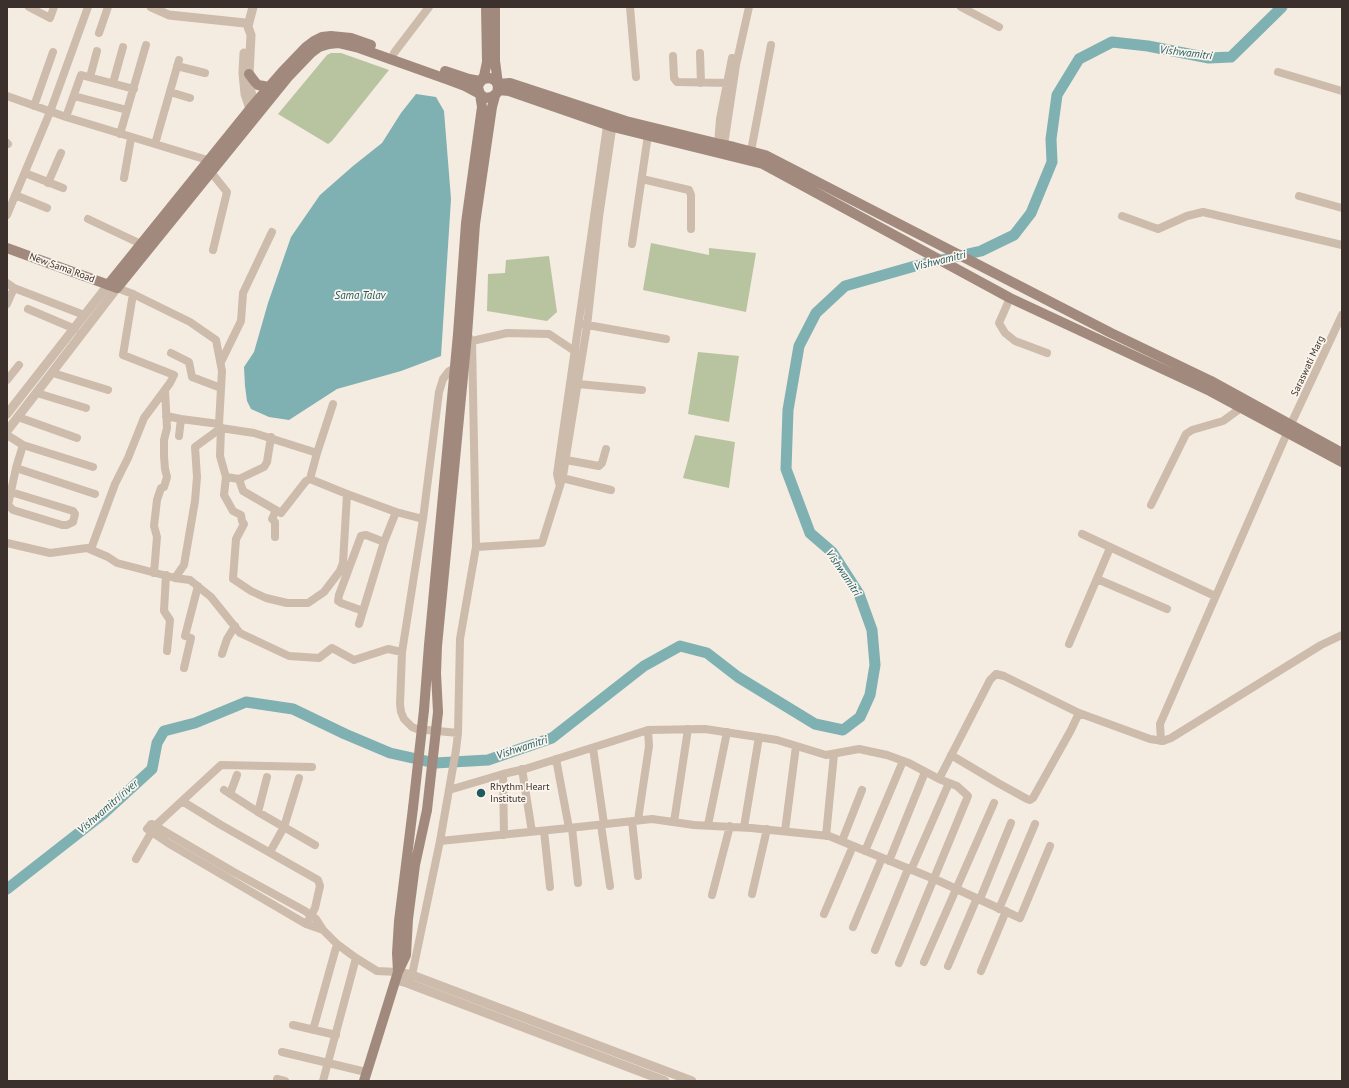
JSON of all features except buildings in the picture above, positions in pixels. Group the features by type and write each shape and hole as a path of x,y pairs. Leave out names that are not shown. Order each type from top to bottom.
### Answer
{"main road":[{"path":"397,976 399,921 424,710 430,629 455,368 477,176 482,107 478,87 484,76 487,62 486,7"},
{"path":"477,176 497,90 495,61 495,7"},
{"path":"256,109 269,87 306,47 322,37 331,36 351,38 451,73 480,81 490,78 496,81 497,90"},
{"path":"112,286 141,244 213,162 256,109 310,53 319,47 338,43 359,48 449,80 489,98 497,90 510,83 648,135 751,151 765,156 1111,333 1183,373"},
{"path":"249,74 258,85 269,87"},
{"path":"611,121 718,146 763,164 1010,298 1210,386 1289,428 1342,462"},
{"path":"112,286 210,172 213,162"},
{"path":"866,220 873,211"},
{"path":"365,1077 397,976 406,955 414,872 427,810 438,712 436,673 437,646 470,338 472,212"},
{"name":"New Sama Road","path":"7,248 112,286"},
{"path":"1210,386 1241,408 1289,428 1342,453"}],"street":[{"path":"29,7 50,18 54,7"},
{"path":"7,215 50,112 88,7"},
{"path":"99,33 108,7"},
{"path":"151,7 169,15 247,26"},
{"path":"247,7 243,73 245,94 256,109"},
{"path":"253,7 247,26 251,35 249,74 251,92 256,109"},
{"path":"394,53 429,7"},
{"path":"630,7 636,77"},
{"path":"730,83 743,7"},
{"path":"718,146 720,119 749,7"},
{"path":"961,7 999,27"},
{"path":"120,134 146,45"},
{"path":"751,151 772,45"},
{"path":"113,83 123,47"},
{"path":"90,77 98,51"},
{"path":"34,106 53,52"},
{"path":"700,53 702,83"},
{"path":"673,56 675,80 680,82 730,83"},
{"path":"155,144 178,63 205,73"},
{"path":"1278,72 1342,91"},
{"path":"66,117 80,75 134,89"},
{"path":"170,92 190,98"},
{"path":"7,96 50,112 213,162"},
{"path":"74,96 127,110"},
{"path":"610,490 561,481 557,474 578,353 587,326 596,217 611,121"},
{"path":"632,244 648,135"},
{"path":"124,178 132,138"},
{"path":"48,183 61,153"},
{"path":"210,172 227,192 213,250"},
{"path":"25,173 63,188"},
{"path":"642,179 689,190 691,195 690,230"},
{"path":"15,195 46,208"},
{"path":"1299,196 1342,208"},
{"path":"1122,216 1158,229 1187,216 1203,212 1342,245"},
{"path":"88,219 141,244"},
{"path":"221,362 241,321 244,293 272,232"},
{"path":"476,547 542,543 566,460 578,384 579,323 592,257"},
{"path":"7,283 14,288 84,315"},
{"path":"112,286 133,294 190,322 216,340 222,371 220,456 226,477 224,495 233,511 241,515 244,524 236,539 233,579 251,591 266,598 287,604 308,603 324,592 340,571 343,563 347,494"},
{"path":"7,414 84,315 112,286"},
{"path":"7,431 53,373 112,286"},
{"path":"7,304 14,288"},
{"path":"91,549 115,484 128,458 144,418 165,390 174,375 123,355 133,294"},
{"path":"1010,298 999,323 1005,334 1015,341 1048,353"},
{"path":"28,309 74,329"},
{"name":"Saraswati Marg","path":"1161,741 1160,724 1289,428 1342,315"},
{"path":"579,323 587,326 666,339"},
{"path":"409,979 440,841 456,750 458,733 460,639 476,547 470,338 507,333 549,334 578,353"},
{"path":"171,353 189,362 192,377 221,388"},
{"path":"8,376 19,365"},
{"path":"455,368 449,371 443,379 439,392 423,520 402,652 400,704 404,719 408,724 416,729 458,733"},
{"path":"53,373 108,390"},
{"path":"36,378 44,384"},
{"path":"578,384 642,390"},
{"path":"154,573 157,537 154,526 157,500 161,488 164,487 167,477 164,469 164,440 166,428 165,390"},
{"path":"37,393 86,408"},
{"path":"239,479 243,491 281,513 306,481 310,479 333,404"},
{"path":"1151,505 1186,434 1192,430 1223,421 1241,408"},
{"path":"166,416 254,433 317,453"},
{"path":"18,417 77,438"},
{"path":"179,436 181,420"},
{"path":"175,578 184,565 195,501 197,477 195,447 220,426"},
{"path":"7,434 24,445 93,467"},
{"path":"226,477 239,479 264,467 267,462 270,438"},
{"path":"11,492 73,511 75,514 72,522 67,526 62,525 13,510 8,505 16,468 24,445"},
{"path":"566,460 599,466 602,463 606,449"},
{"path":"16,468 95,494"},
{"path":"310,479 396,512 423,520"},
{"path":"275,537 275,522 272,519 276,510"},
{"path":"359,624 384,542 396,512"},
{"path":"1082,534 1215,596"},
{"path":"363,611 338,601 339,595 361,536 366,535 384,542"},
{"path":"7,543 50,553 91,549 108,556 117,563 175,578 190,580 211,597 240,633 289,656 319,658 332,648 354,660 388,649 402,652"},
{"path":"1069,644 1110,548"},
{"path":"166,575 164,611 170,620 167,651"},
{"path":"1097,579 1167,609"},
{"path":"184,668 191,638 185,636 198,586"},
{"path":"222,654 227,639 235,626"},
{"path":"939,779 990,680 996,674 1004,676 1079,713 1150,739 1161,741 1171,738 1321,645 1342,636"},
{"path":"952,755 1030,800 1033,798 1068,737 1079,713"},
{"path":"674,822 688,729"},
{"path":"449,788 522,769 648,730 705,729 776,740 826,755 859,749 887,755 903,761 939,779 957,786 968,796 899,963"},
{"path":"638,876 635,821 649,746 648,730"},
{"path":"708,825 727,732"},
{"path":"744,827 759,737"},
{"path":"785,831 796,746"},
{"path":"593,748 610,886"},
{"path":"826,836 834,754"},
{"path":"556,759 570,828 578,883"},
{"path":"865,851 903,761"},
{"path":"136,859 153,829 182,800 221,765 312,767"},
{"path":"522,769 532,832"},
{"path":"853,927 925,772"},
{"path":"503,774 504,835"},
{"path":"237,775 227,792 315,845"},
{"path":"258,812 267,777"},
{"path":"270,852 284,827 299,778"},
{"path":"875,950 949,783"},
{"path":"842,841 862,790"},
{"path":"182,800 221,825 318,880 320,886 315,908 306,924"},
{"path":"924,962 994,803"},
{"path":"440,841 652,819 767,829 826,836 910,869 1020,918 1050,846"},
{"path":"948,966 1012,823"},
{"path":"981,971 1002,910 1035,824"},
{"path":"712,894 730,826"},
{"path":"153,829 306,924 322,930"},
{"path":"752,894 767,829"},
{"path":"544,831 550,887"},
{"path":"824,914 853,846"},
{"path":"211,864 316,919 322,930 337,944 377,971 409,979 692,1081"},
{"path":"313,1030 337,944"},
{"path":"323,1081 356,958"},
{"path":"409,979 665,1081"},
{"path":"293,1025 336,1035"},
{"path":"282,1052 328,1063 365,1077"},
{"path":"277,1079 285,1081"}],"green space":[{"path":"331,53 341,53 389,70 328,144 278,114 327,55"},
{"path":"651,243 709,255 709,248 756,253 746,312 643,290"},
{"path":"549,256 557,312 547,321 487,311 488,274 505,273 506,260"},
{"path":"698,352 739,356 729,422 688,414"},
{"path":"695,435 735,442 729,488 683,478"}],"water":[{"name":"Sama Talav","path":"416,94 436,97 444,111 451,199 441,356 401,371 337,389 289,420 269,417 251,409 247,401 244,367 254,352 268,303 291,237 320,195 382,143 401,113"}],"waterway":[{"name":"Vishwamitri","path":"7,889 103,814 152,769 157,743 164,731 195,723 246,702 293,709 345,734 390,753 435,763 488,760 552,738 644,666 680,646 707,653 738,677 815,724 843,730 860,717 870,695 875,665 872,630 859,594 832,552 810,533 786,469 788,410 799,346 816,313 845,286 915,266 981,251 1014,235 1031,213 1052,162 1051,139 1057,95 1079,59 1112,42 1148,46 1209,58 1231,57 1282,7"}],"place":[{"name":"Rhythm Heart Institute","path":"481,793"}],"water label":[{"name":"Vishwamitri river","path":"108,807"}]}
